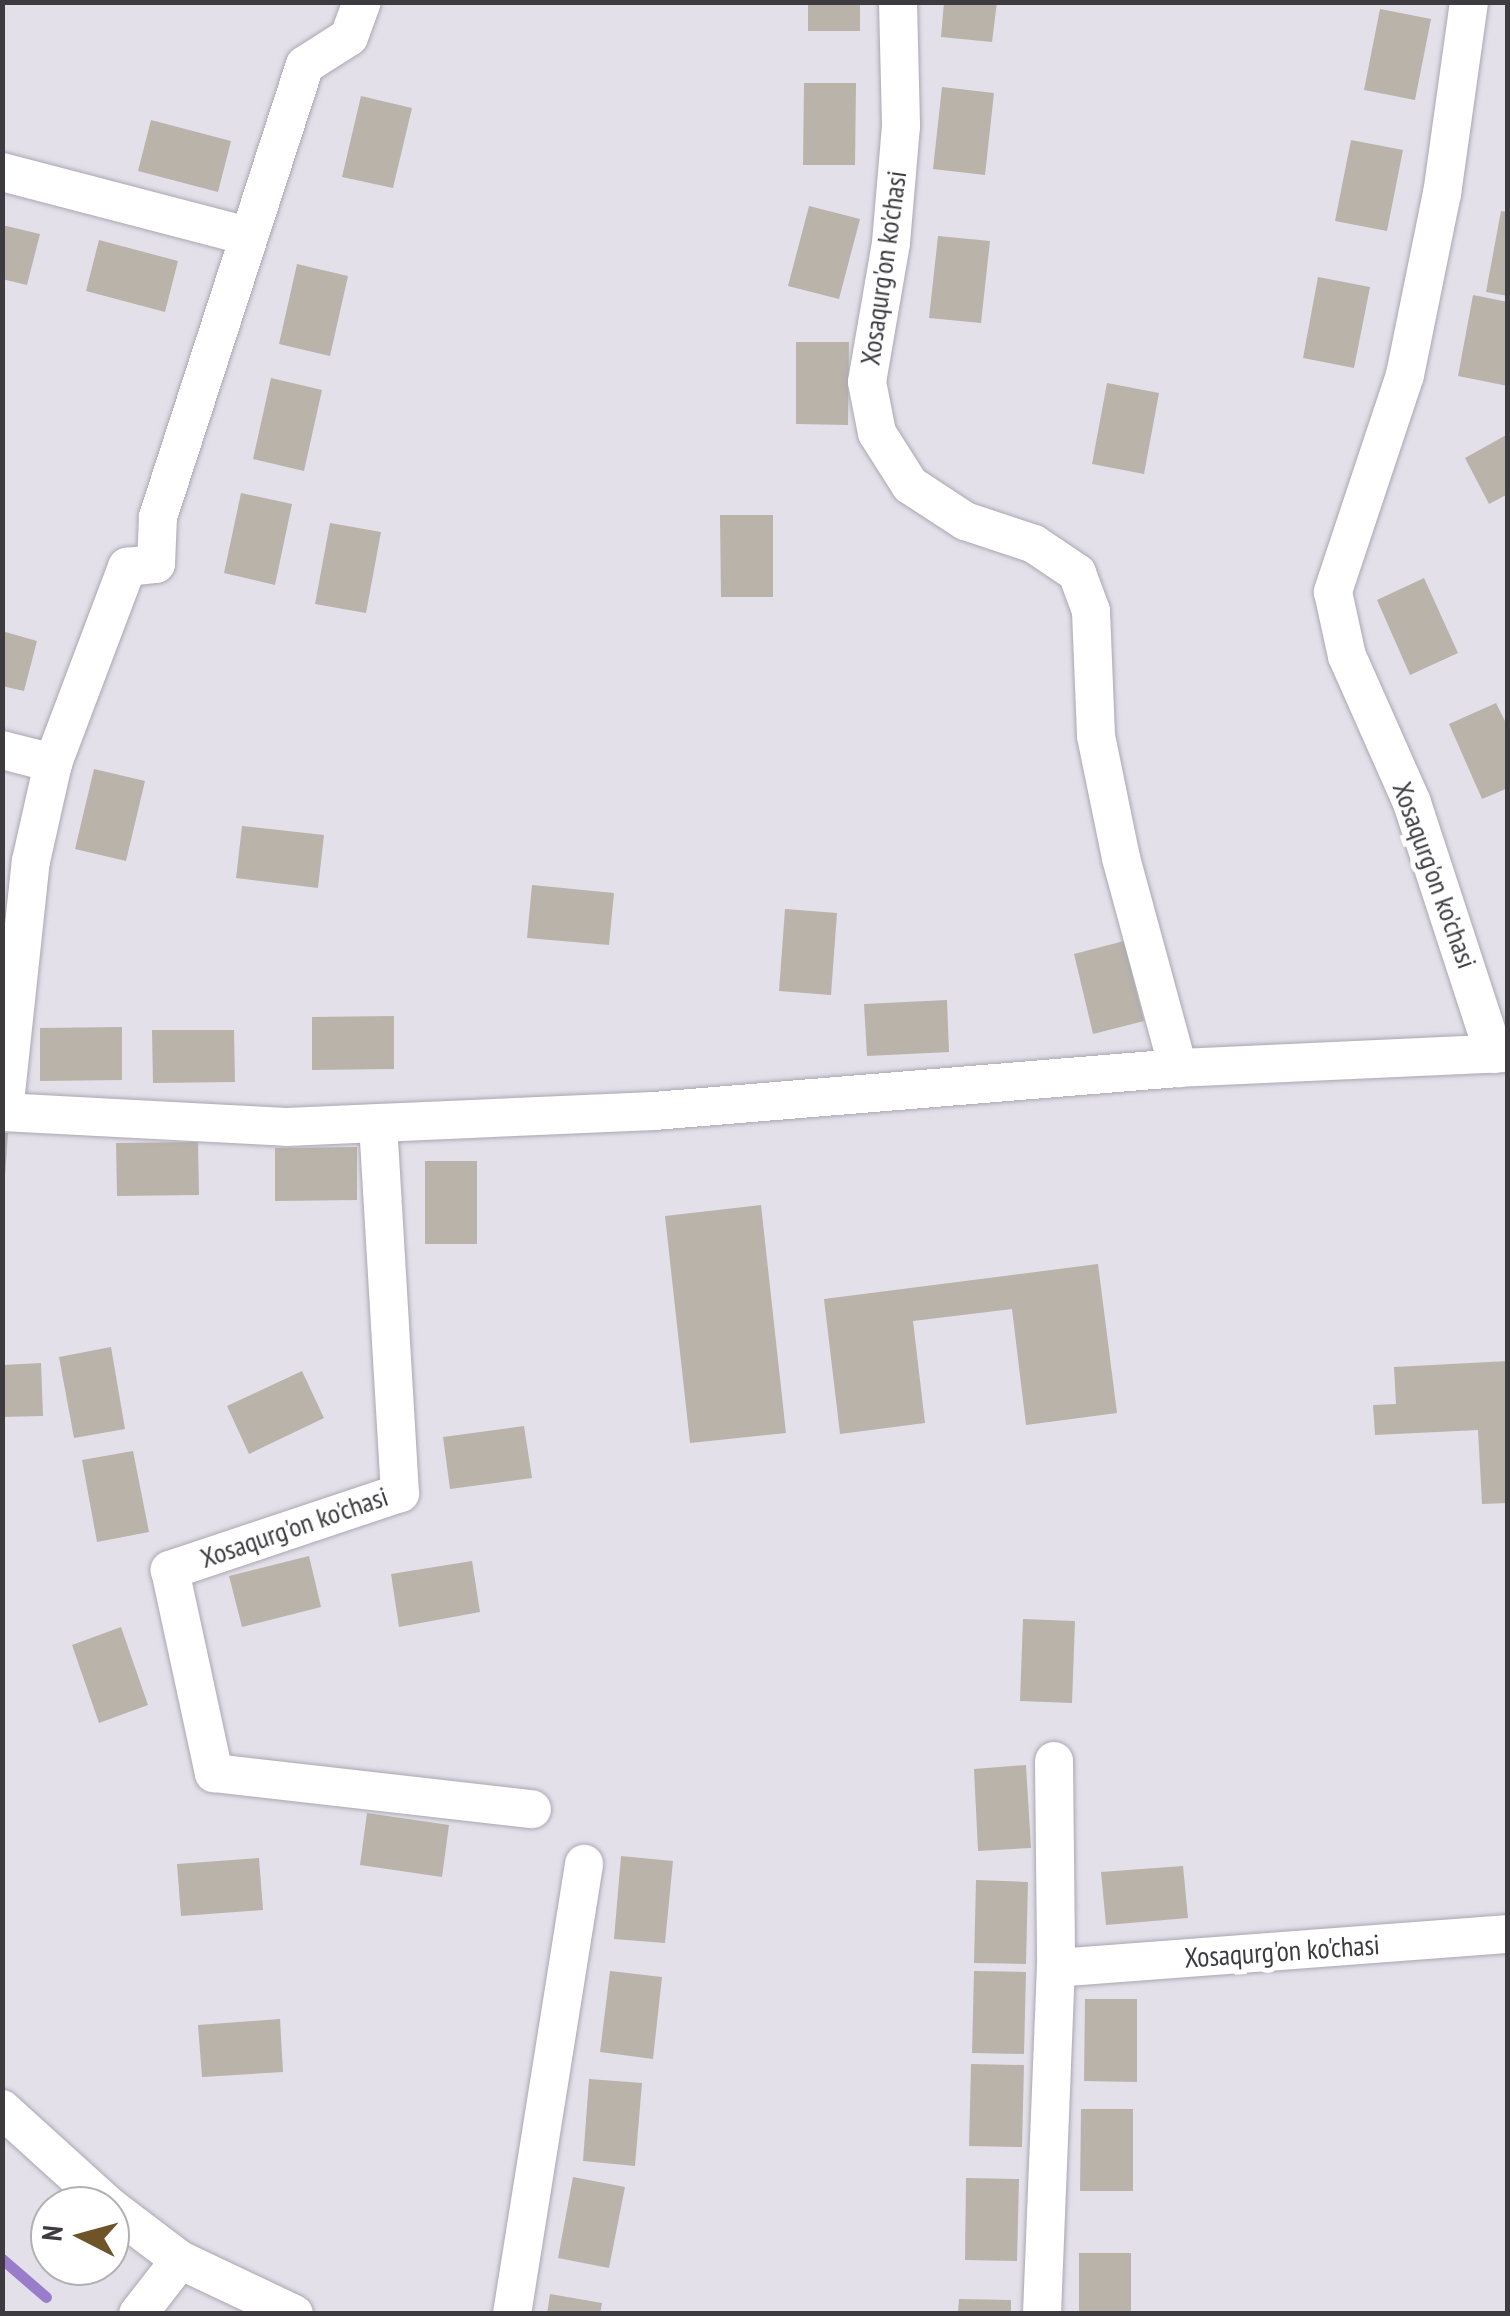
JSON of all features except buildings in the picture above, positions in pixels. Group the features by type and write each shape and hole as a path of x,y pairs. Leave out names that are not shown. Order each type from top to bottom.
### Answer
{"street":[{"name":"Xosaqurg'on ko'chasi","path":"362,2 349,37 304,65 158,518 156,564 126,567 53,762 31,861 3,1112 286,1128 654,1111 1178,1068 1501,1053 1412,803 1348,656 1334,592 1406,375 1442,193 1469,2"},
{"name":"Xosaqurg'on ko'chasi","path":"898,2 900,146 891,243 867,382 877,434 910,485 965,521 1034,544 1077,573 1091,610 1096,736 1121,858 1178,1068"},
{"path":"2,172 247,236"},
{"path":"2,750 53,762"},
{"name":"Xosaqurg'on ko'chasi","path":"378,1123 400,1493 170,1570 214,1773 532,1809"},
{"path":"1042,2314 1056,1968 1054,1760"},
{"path":"512,2314 584,1864"},
{"name":"Xosaqurg'on ko'chasi","path":"1056,1968 1508,1934"},
{"path":"2,2109 87,2186"},
{"path":"130,2222 180,2260 294,2314"},
{"path":"138,2314 180,2260"}],"waterway":[{"path":"2,2259 46,2297"}]}
